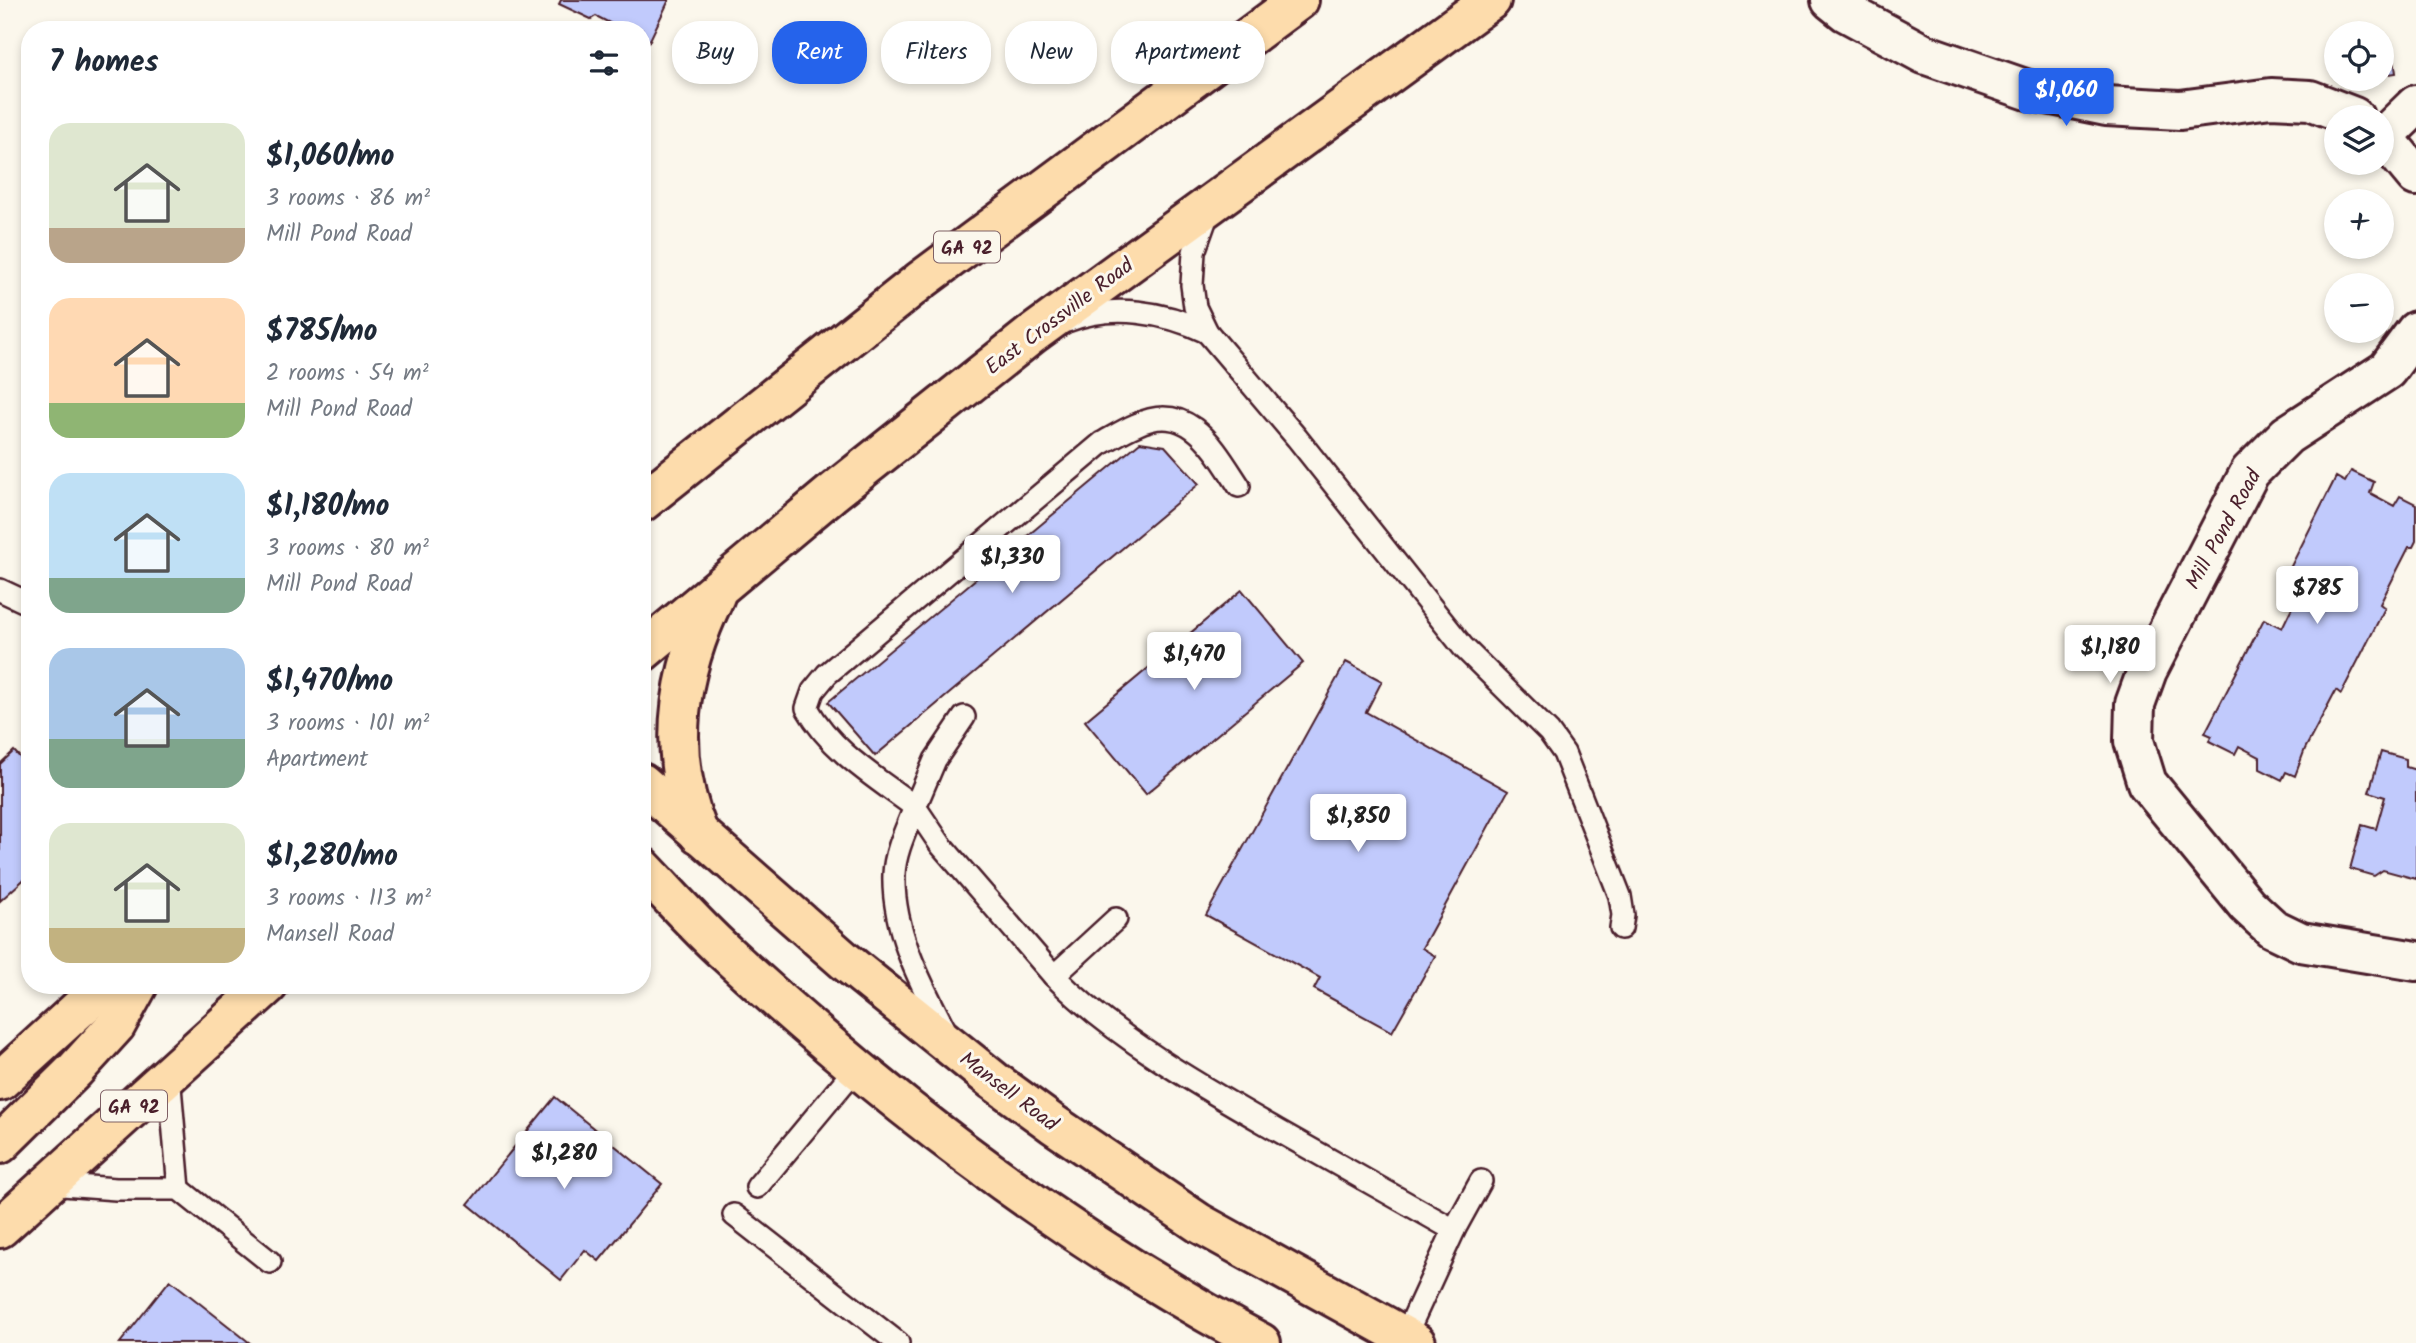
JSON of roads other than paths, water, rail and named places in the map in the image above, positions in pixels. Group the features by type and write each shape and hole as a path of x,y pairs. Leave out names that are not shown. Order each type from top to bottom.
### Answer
{"main road":[{"name":"GA 92","path":"651,495 920,281 1299,0"},
{"name":"East Crossville Road","path":"651,645 831,494 1031,335 1491,0"},
{"path":"700,836 684,791 678,725 688,660 698,630 719,588"},
{"name":"Mansell Road","path":"651,791 845,961 1053,1124 1199,1223 1408,1341"},
{"path":"651,876 725,953 856,1068 963,1154 1079,1235 1204,1313 1261,1343"},
{"path":"0,1081 95,994"},
{"path":"0,1144 116,1025 133,994"},
{"name":"GA 92","path":"0,1228 258,994"}],"street":[{"path":"1831,0 1846,12 1924,54 2028,90 2106,106 2180,110 2271,98 2309,100 2324,107"},
{"path":"2394,118 2416,105"},
{"path":"2394,152 2416,176"},
{"name":"Mill Pond Road","path":"2416,331 2388,370 2287,435 2250,472 2147,671 2135,704 2134,741 2147,783 2247,905 2272,928 2301,942 2416,961"}],"lane":[{"path":"1212,203 1194,252 1192,285 1195,307 1207,332 1297,438 1464,648 1549,732 1564,753 1620,896 1623,915 1621,928"},
{"path":"1031,335 1080,315 1115,311 1182,320 1207,332"},
{"path":"1239,486 1210,441 1189,425 1168,417 1138,424 1102,443 827,674 813,691 807,708 816,724 845,756 915,807 940,844 1074,996 1202,1088 1454,1230"},
{"path":"0,590 21,600"},
{"path":"955,1049 911,958 898,917 894,872 901,844 935,760 964,718"},
{"path":"1054,976 1116,919"},
{"path":"757,1187 856,1068"},
{"path":"169,1075 179,1189"},
{"path":"1408,1341 1454,1230 1481,1181"},
{"path":"49,1184 116,1189 179,1189 270,1262"},
{"path":"734,1215 898,1343"}]}
